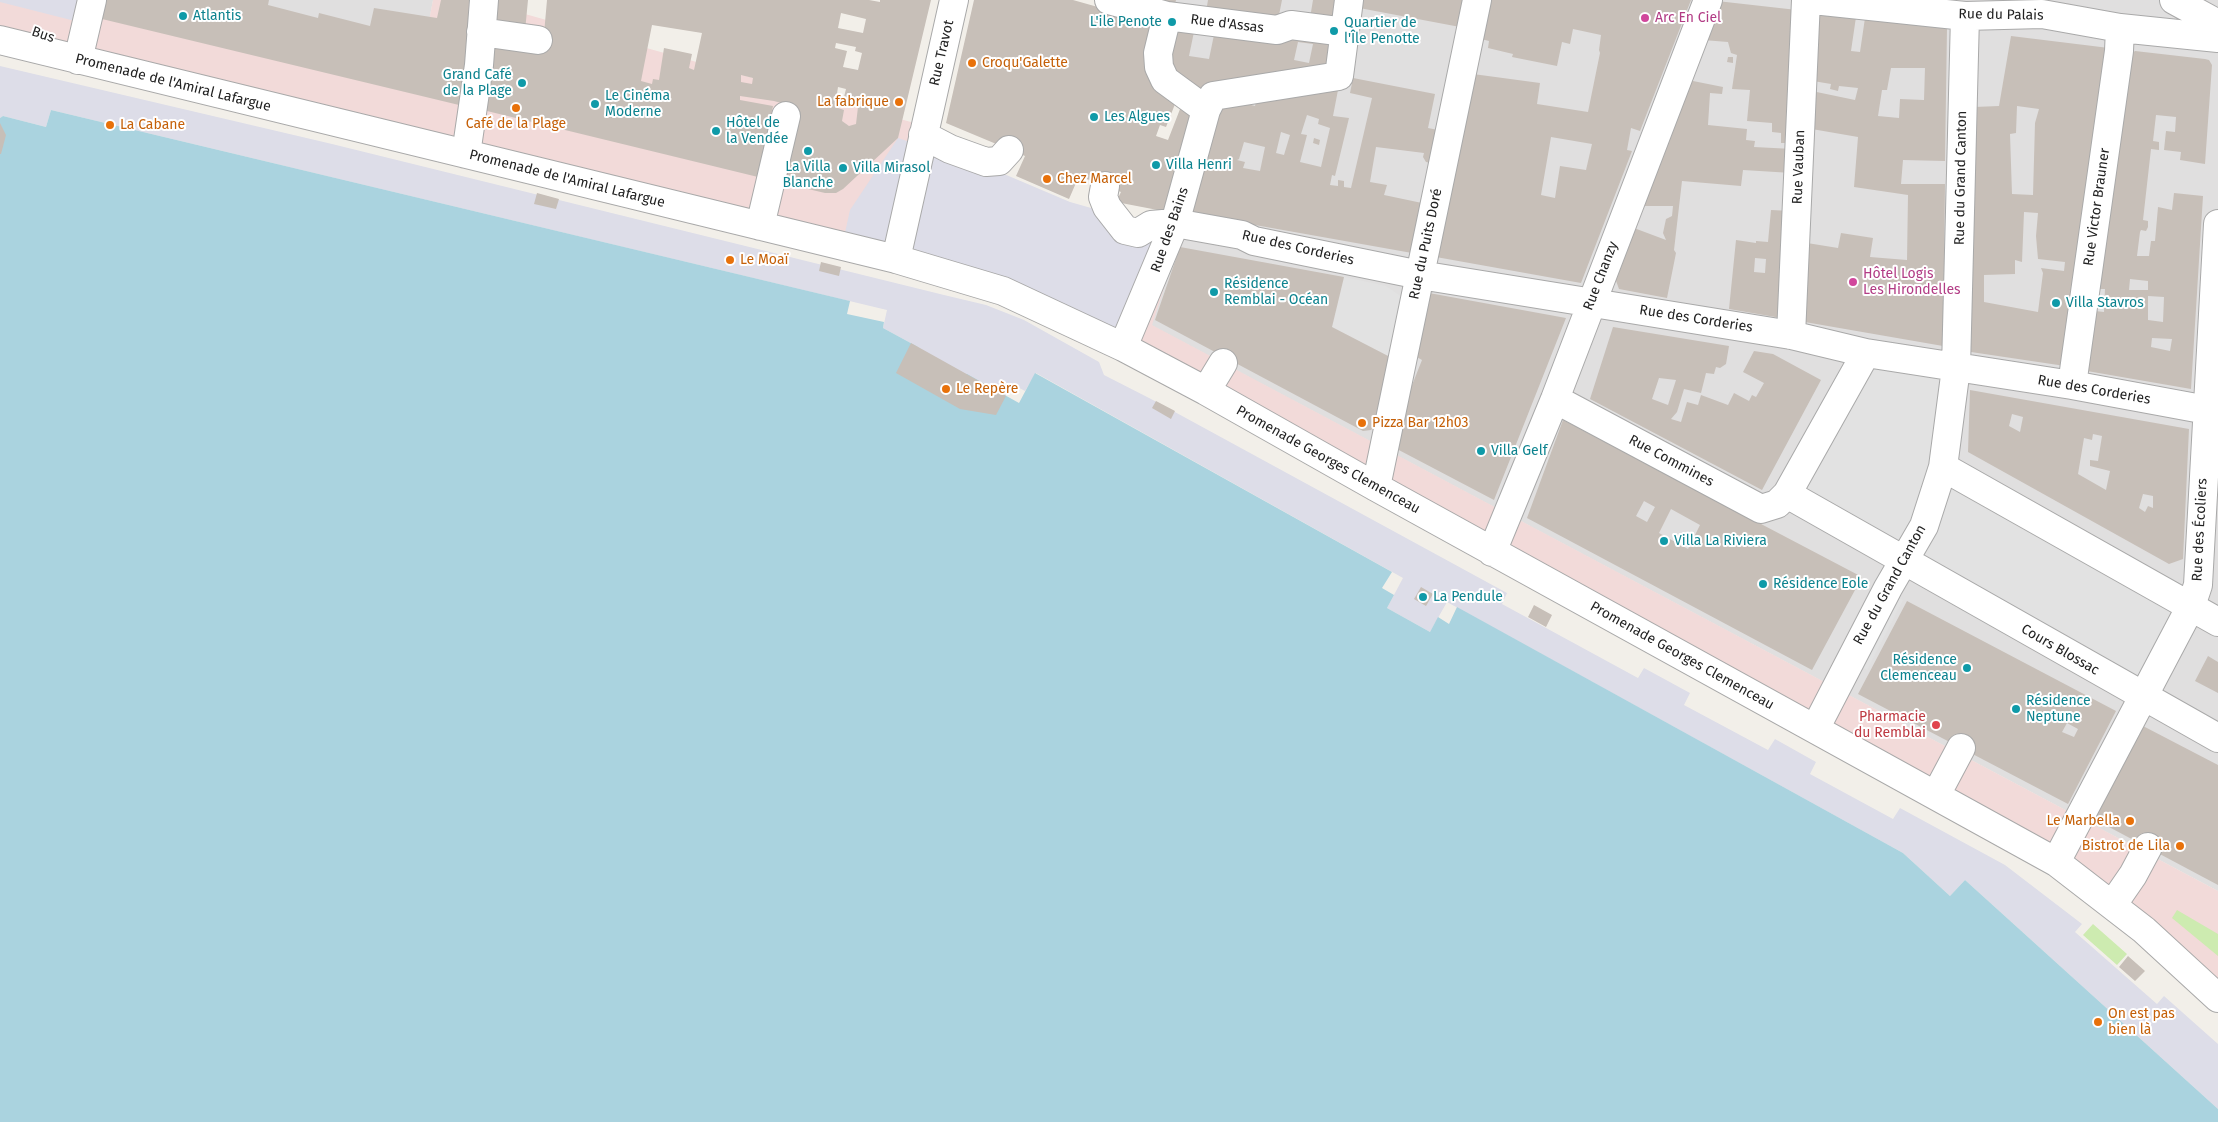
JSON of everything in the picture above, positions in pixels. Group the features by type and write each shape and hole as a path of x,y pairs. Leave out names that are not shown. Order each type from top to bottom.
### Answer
{"street":[{"path":"78,60 92,0"},
{"path":"466,154 484,0"},
{"name":"Rue Travot","path":"896,259 954,0"},
{"name":"Rue d'Assas","path":"1110,0 1167,16 1277,30 1291,25 1345,32"},
{"path":"1167,16 1158,53 1159,67 1165,80 1184,96 1206,110 1213,96 1339,76 1349,0"},
{"name":"Rue du Puits Doré","path":"1376,487 1477,0"},
{"name":"Rue Chanzy","path":"1492,552 1555,399 1708,0"},
{"name":"Rue Vauban","path":"1792,335 1806,0"},
{"name":"Rue du Palais","path":"1813,0 1965,16 2042,7 2120,28 2218,38"},
{"path":"2174,0 2218,24"},
{"name":"Rue du Grand Canton","path":"1815,729 1837,683 1903,559 1924,526 1943,467 1956,368 1965,16"},
{"name":"Bus","path":"0,22 56,37 78,60"},
{"name":"Rue Victor Brauner","path":"2072,385 2119,51 2120,28"},
{"path":"481,32 538,40"},
{"name":"Promenade de l'Amiral Lafargue","path":"0,40 896,259 1003,290 1124,347"},
{"name":"Rue des Bains","path":"1124,347 1175,223 1206,110"},
{"path":"760,226 786,116"},
{"path":"923,135 950,149 986,162 999,161 1009,150"},
{"name":"Rue des Corderies","path":"1105,186 1103,197 1107,207 1125,230 1138,232 1151,225 1175,223 1242,235 1254,241 1420,275 1792,335 1866,353 2072,385 2212,412"},
{"name":"Rue des Écoliers","path":"2056,862 2191,606 2198,585 2212,412 2218,224"},
{"name":"Promenade Georges Clemenceau","path":"1124,347 2056,862 2113,904 2218,998"},
{"name":"Rue Commines","path":"1555,399 1761,509 1777,504 1787,494 1866,353"},
{"path":"1206,391 1223,363"},
{"path":"1943,467 2218,622"},
{"path":"1787,494 1903,559"},
{"name":"Cours Blossac","path":"1903,559 2218,738"},
{"path":"1936,795 1961,748"},
{"path":"2113,904 2133,875 2148,847"}],"shaded area":[{"path":"0,0 210,0 423,53 433,0 475,0 918,124 888,247 0,32"},
{"path":"0,0 85,0 79,22 0,2"},
{"path":"210,0 433,0 423,54"},
{"path":"1123,0 2218,0 2218,891 1151,325 1182,234 1207,122"},
{"path":"0,66 332,144 986,305 1024,320 1099,362 1104,375 1507,593 1502,604 1638,678 1644,668 1690,693 1684,705 1768,750 1775,739 1816,762 1810,774 1893,819 1900,808 2005,865 2082,924 2075,932 2157,1004 2164,996 2218,1044 2218,1109 1965,880 1950,896 1903,853 1447,602 1430,632 1387,608 1403,578 1036,373 1025,391 1012,384 1006,396 963,376 922,363 918,347 883,328 887,310 51,110 46,127 3,116 0,118"},
{"path":"898,138 1004,174 1070,202 1168,230 1121,341 844,237 850,210"},
{"path":"1182,233 1152,325 2218,891 2218,991 2147,927 1130,345"},
{"path":"1344,277 1386,286 1402,297 1390,357 1332,327"},
{"path":"1866,353 1956,368 1943,467 2191,606 2143,696 1787,494"},
{"path":"1895,596 1903,600 1867,670 1859,666"}],"green space":[{"path":"2177,910 2218,934 2218,956 2172,918"},
{"path":"2093,924 2127,954 2117,965 2083,935"}],"water":[{"path":"51,110 850,301 847,314 884,322 883,328 918,347 920,357 963,376 967,374 1019,403 1035,373 1392,572 1382,588 1394,595 1387,608 1430,632 1438,617 1449,624 1457,607 1903,853 1950,896 1965,880 2218,1109 2218,1122 0,1122 0,118 3,116 46,127"}],"building":[{"path":"106,0 269,0 268,5 318,18 319,13 370,26 374,8 437,18 441,0 469,0 467,61 459,105 102,19"},
{"path":"494,0 528,0 525,31 493,20"},
{"path":"547,0 869,0 880,2 880,0 931,0 898,138 843,189 836,193 825,193 787,184 785,181 799,108 774,101 740,96 740,100 773,106 758,177 487,111 491,42 544,34","holes":["841,13 866,19 863,33 838,28","652,25 702,33 694,70 689,68 692,54 664,48 659,80 653,79 652,84 641,81","836,43 856,47 855,51 862,53 858,70 843,67 847,51 835,48","741,75 753,78 752,84 741,82","838,87 846,89 844,97 849,100 848,104 858,107 856,124 849,126 842,121 844,110 835,107"]},
{"path":"974,0 1073,0 1151,22 1177,99 1166,127 1160,125 1156,136 1168,140 1182,104 1198,121 1168,212 1116,202 1121,192 1079,176 1069,199 1016,176 1025,156 946,123"},
{"path":"1144,0 1176,0 1174,8"},
{"path":"1208,0 1282,0 1278,20 1206,12"},
{"path":"1313,0 1344,0 1340,27 1309,24"},
{"path":"1355,0 1465,0 1460,27 1354,7"},
{"path":"1490,0 1691,0 1640,131 1631,128 1627,150 1632,151 1581,283 1436,257 1473,74 1540,83 1537,104 1588,112 1600,53 1601,35 1573,29 1570,44 1562,42 1557,66 1512,57 1513,54 1488,48 1489,41 1481,39","holes":["1551,137 1592,144 1586,170 1560,166 1555,198 1541,195"]},
{"path":"1717,1 1797,10 1793,143 1781,143 1781,133 1772,132 1772,123 1747,121 1750,90 1732,89 1737,55 1731,53 1728,42 1703,40"},
{"path":"1817,13 1856,17 1851,51 1860,52 1865,18 1947,28 1945,161 1903,160 1901,184 1945,184 1943,346 1799,321 1801,242 1838,248 1841,233 1873,238 1870,257 1907,260 1908,195 1854,187 1858,137 1806,128 1807,90 1855,100 1858,88 1839,86 1838,91 1830,89 1831,84 1807,80","holes":["1891,68 1925,68 1924,100 1900,99 1899,118 1878,116 1882,90 1887,90"]},
{"path":"1175,26 1195,27 1189,56 1209,59 1215,30 1292,29 1339,36 1334,70 1304,67 1302,75 1199,90 1177,85 1169,64","holes":["1298,42 1313,44 1309,63 1294,60"]},
{"path":"2011,36 2109,48 2065,366 1971,352 1974,107 1999,106","holes":["2017,106 2039,109 2035,123 2033,195 2012,194 2010,134 2016,133","2024,212 2038,213 2036,236 2038,259 2065,262 2064,271 2041,268 2043,273 2038,312 1984,302 1984,275 2015,274 2015,260 2022,262"]},
{"path":"2135,51 2205,59 2209,60 2212,65 2205,164 2180,160 2181,152 2164,150 2166,131 2175,132 2176,117 2156,115 2153,141 2159,142 2159,150 2151,149 2143,220 2148,221 2148,227 2146,231 2141,230 2140,232 2137,256 2149,256 2151,241 2155,241 2158,207 2172,210 2174,193 2203,196 2191,389 2087,371 2095,311 2104,312 2105,289 2097,289 2128,56","holes":["2130,279 2148,281 2148,290 2129,290","2148,296 2164,297 2163,322 2148,320","2152,338 2172,339 2170,351 2151,347"]},
{"path":"1728,57 1733,57 1733,63 1727,62"},
{"path":"1353,78 1435,94 1428,128 1438,130 1431,163 1426,162 1423,157 1424,153 1376,147 1370,182 1387,185 1384,195 1422,203 1412,253 1182,212 1218,100 1233,100 1255,106 1258,95 1313,88 1338,90 1333,116 1349,118 1335,176 1332,175 1330,185 1338,186 1338,180 1344,181 1344,187 1351,188 1372,98 1350,93","holes":["1307,115 1319,119 1318,124 1330,128 1321,167 1300,162 1307,135 1301,134","1281,132 1290,135 1284,155 1276,153","1244,142 1265,147 1260,171 1243,168 1245,162 1237,160 1239,159"]},
{"path":"1688,80 1723,87 1722,94 1710,93 1708,125 1747,129 1746,140 1755,141 1754,147 1793,149 1792,173 1743,170 1741,186 1682,181 1674,250 1676,253 1667,298 1619,289 1615,278 1634,228 1666,240 1663,233 1666,219 1672,216 1673,206 1643,206"},
{"path":"0,123 6,135 1,154 0,154"},
{"path":"1314,138 1320,140 1319,145 1313,143"},
{"path":"537,193 559,199 556,209 534,204"},
{"path":"1771,210 1791,211 1787,319 1729,309 1736,240 1756,243 1756,241 1768,242","holes":["1755,258 1766,259 1765,273 1754,272"]},
{"path":"1180,247 1344,277 1332,327 1390,357 1375,426 1371,430 1363,431 1155,320"},
{"path":"821,262 841,267 839,276 819,271"},
{"path":"1429,293 1566,318 1494,500 1395,448 1405,403 1422,360 1415,356"},
{"path":"1613,327 1729,346 1726,364 1720,368 1716,367 1714,374 1706,373 1701,393 1684,389 1677,412 1671,419 1681,422 1687,402 1698,405 1701,395 1728,405 1734,393 1749,401 1752,395 1756,397 1764,383 1743,372 1754,351 1773,354 1821,380 1762,490 1590,399","holes":["1659,378 1676,380 1668,405 1652,399"]},
{"path":"911,343 1006,396 996,415 960,409 896,373"},
{"path":"1970,390 2189,429 2183,559 2169,564 1968,452","holes":["2012,414 2023,417 2020,432 2009,426","2093,434 2102,436 2098,461 2090,460 2090,466 2110,471 2106,490 2078,474 2084,438 2092,440","2143,494 2153,496 2153,508 2148,506 2145,512 2139,508"]},
{"path":"1156,401 1175,411 1171,419 1152,408"},
{"path":"1563,420 1862,577 1812,670 1527,518","holes":["1644,501 1655,507 1647,522 1636,516","1671,509 1700,525 1688,549 1659,533"]},
{"name":"La Pendule","path":"1421,587 1433,594 1426,606 1414,599"},
{"path":"1907,601 2116,711 2068,804 1858,694","holes":["2067,723 2078,729 2074,737 2062,732"]},
{"path":"1534,605 1552,615 1546,627 1528,617"},
{"path":"2208,656 2218,662 2218,693 2195,681"},
{"path":"2143,726 2218,765 2218,885 2094,819"},
{"path":"2128,956 2145,971 2135,981 2119,967"}],"place":[{"name":"Atlantis","path":"183,16"},
{"name":"Arc En Ciel","path":"1645,18"},
{"name":"L'ile Penote","path":"1172,22"},
{"name":"Quartier de l'Île Penotte","path":"1334,31"},
{"name":"Croqu'Galette","path":"972,63"},
{"name":"Grand Café de la Plage","path":"522,83"},
{"name":"La fabrique","path":"899,102"},
{"name":"Le Cinéma Moderne","path":"595,104"},
{"name":"Café de la Plage","path":"516,108"},
{"name":"Les Algues","path":"1094,117"},
{"name":"La Cabane","path":"110,125"},
{"name":"Hôtel de la Vendée","path":"716,131"},
{"name":"La Villa Blanche","path":"808,151"},
{"name":"Villa Henri","path":"1156,165"},
{"name":"Villa Mirasol","path":"843,168"},
{"name":"Chez Marcel","path":"1047,179"},
{"name":"Le Moaï","path":"730,260"},
{"name":"Hôtel Logis Les Hirondelles","path":"1853,282"},
{"name":"Résidence Remblai - Océan","path":"1214,292"},
{"name":"Villa Stavros","path":"2056,303"},
{"name":"Le Repère","path":"946,389"},
{"name":"Pizza Bar 12h03","path":"1362,423"},
{"name":"Villa Gelf","path":"1481,451"},
{"name":"Villa La Riviera","path":"1664,541"},
{"name":"Résidence Eole","path":"1763,584"},
{"name":"La Pendule","path":"1423,597"},
{"name":"Résidence Clemenceau","path":"1967,668"},
{"name":"Résidence Neptune","path":"2016,709"},
{"name":"Pharmacie du Remblai","path":"1936,725"},
{"name":"Le Marbella","path":"2130,821"},
{"name":"Bistrot de Lila","path":"2180,846"},
{"name":"On est pas bien là","path":"2098,1022"}]}
